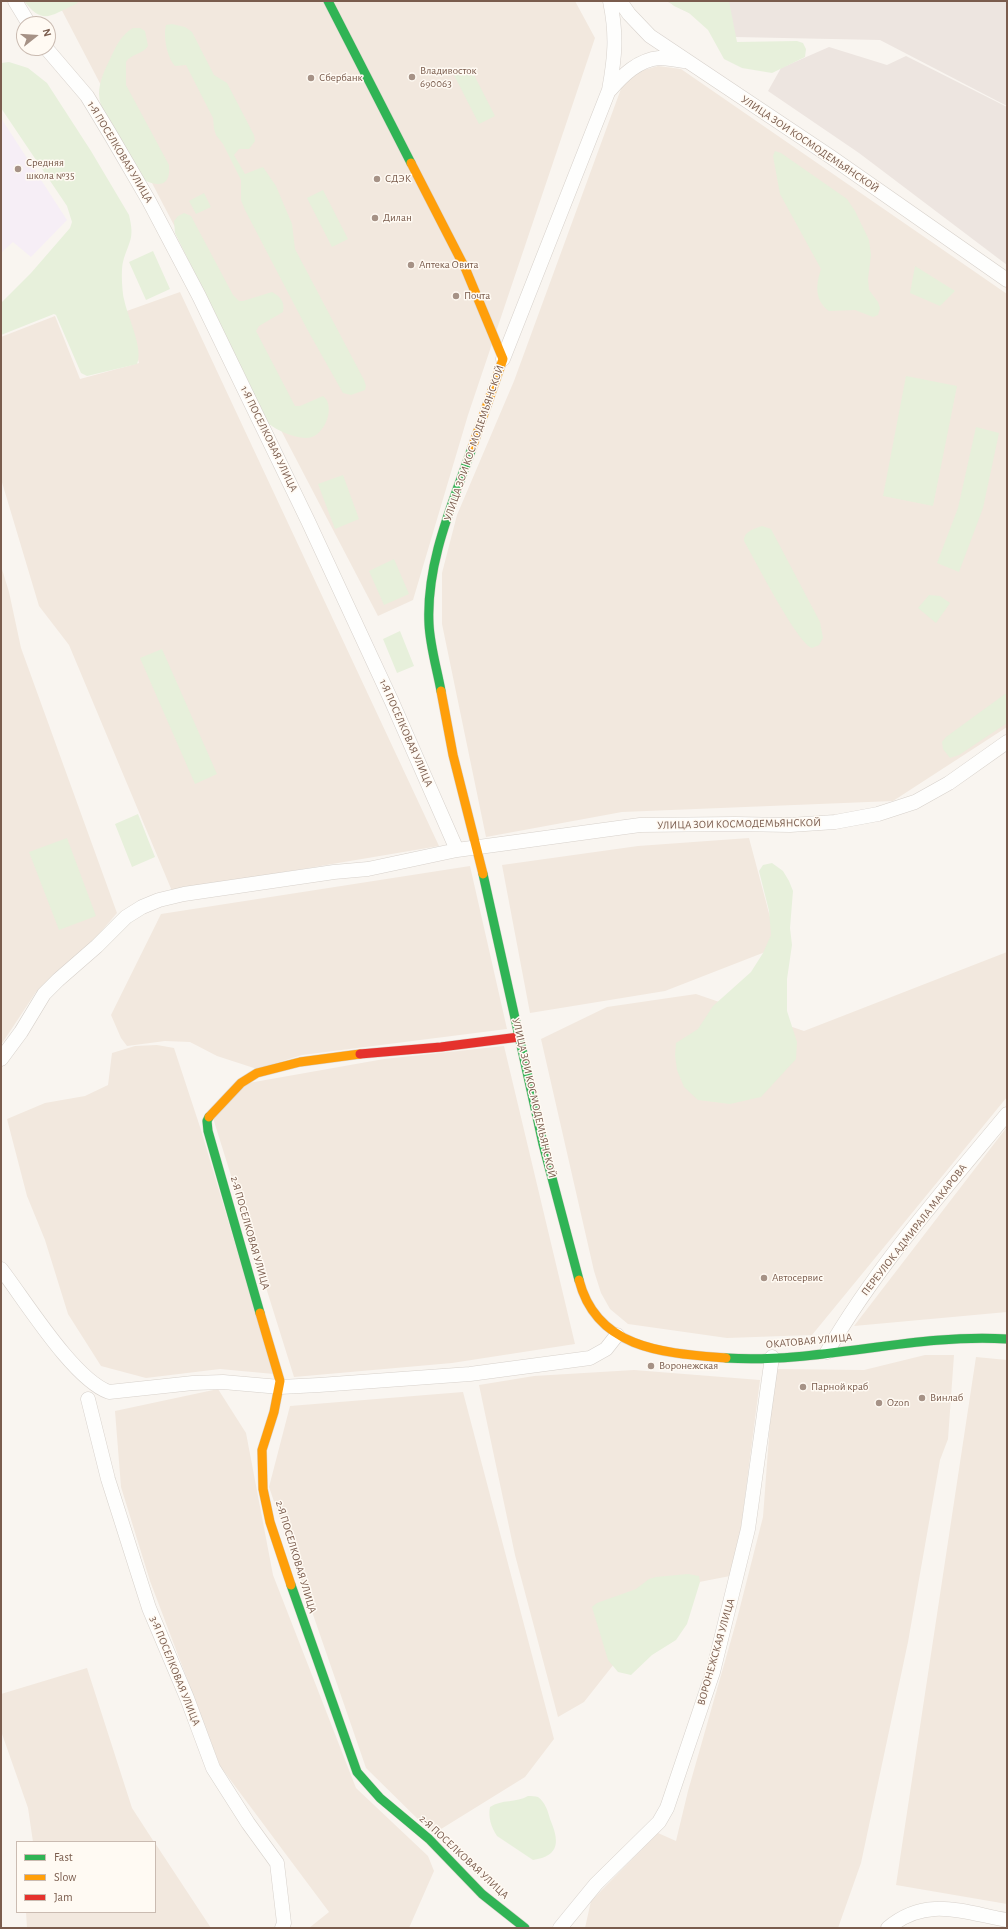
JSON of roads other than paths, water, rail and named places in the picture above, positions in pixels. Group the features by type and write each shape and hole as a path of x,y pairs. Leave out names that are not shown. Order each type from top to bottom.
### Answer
{"main road":[{"name":"УЛИЦА ЗОИ КОСМОДЕМЬЯНСКОЙ","path":"328,1 466,270 503,359 438,546 431,582 429,625 438,683 453,755 494,917 519,1037 544,1144 583,1296 596,1317 617,1335"},
{"name":"2-Я ПОСЕЛКОВАЯ УЛИЦА","path":"519,1037 440,1047 336,1056 300,1062 257,1073 241,1083 211,1114 207,1121 208,1131 279,1373 280,1387 262,1450 263,1489 270,1522 357,1772 380,1798 429,1839 482,1894 525,1928"},
{"name":"ОКАТОВАЯ УЛИЦА","path":"617,1335 653,1348 719,1359 772,1357 967,1337 1007,1338"}],"street":[{"path":"16,1 24,16"},
{"path":"503,359 609,90 615,54 614,23 610,1"},
{"name":"УЛИЦА ЗОИ КОСМОДЕМЬЯНСКОЙ","path":"620,1 628,14 650,36 685,61 831,157 1007,280"},
{"name":"1-Я ПОСЕЛКОВАЯ УЛИЦА","path":"53,56 87,96 149,201 199,296 308,521 386,688 457,850"},
{"path":"609,90 625,73 644,62 659,58 685,61"},
{"name":"УЛИЦА ЗОИ КОСМОДЕМЬЯНСКОЙ","path":"476,848 640,825 790,825 835,822 878,814 915,802 949,783 1007,742"},
{"path":"1,1059 21,1032 44,994 97,946 126,917 142,907 184,894 334,872 368,869 457,850 476,848"},
{"name":"ПЕРЕУЛОК АДМИРАЛА МАКАРОВА","path":"827,1352 842,1325 879,1273 952,1179 1007,1114"},
{"path":"1,1268 57,1344 82,1373 101,1389 109,1392 193,1383 223,1382 280,1387 470,1374 590,1358 606,1349 617,1335"},
{"name":"ВОРОНЕЖСКАЯ УЛИЦА","path":"560,1928 596,1884 659,1822 667,1808 713,1672 748,1529 772,1357"},
{"name":"3-Я ПОСЕЛКОВАЯ УЛИЦА","path":"88,1400 108,1479 149,1608 187,1698 213,1768 277,1863 284,1923 282,1928"},
{"path":"888,1928 899,1918 914,1912 933,1908 1007,1920"}],"place":[{"name":"Владивосток 690063","path":"412,77"},
{"name":"Сбербанк","path":"311,78"},
{"name":"Средняя школа №35","path":"18,169"},
{"name":"СДЭК","path":"377,179"},
{"name":"Дилан","path":"375,218"},
{"name":"Аптека Овита","path":"411,265"},
{"name":"Почта","path":"456,296"},
{"name":"Автосервис","path":"764,1278"},
{"name":"Воронежская","path":"651,1366"},
{"name":"Парной краб","path":"803,1387"},
{"name":"Винлаб","path":"922,1398"},
{"name":"Ozon","path":"879,1403"}]}
